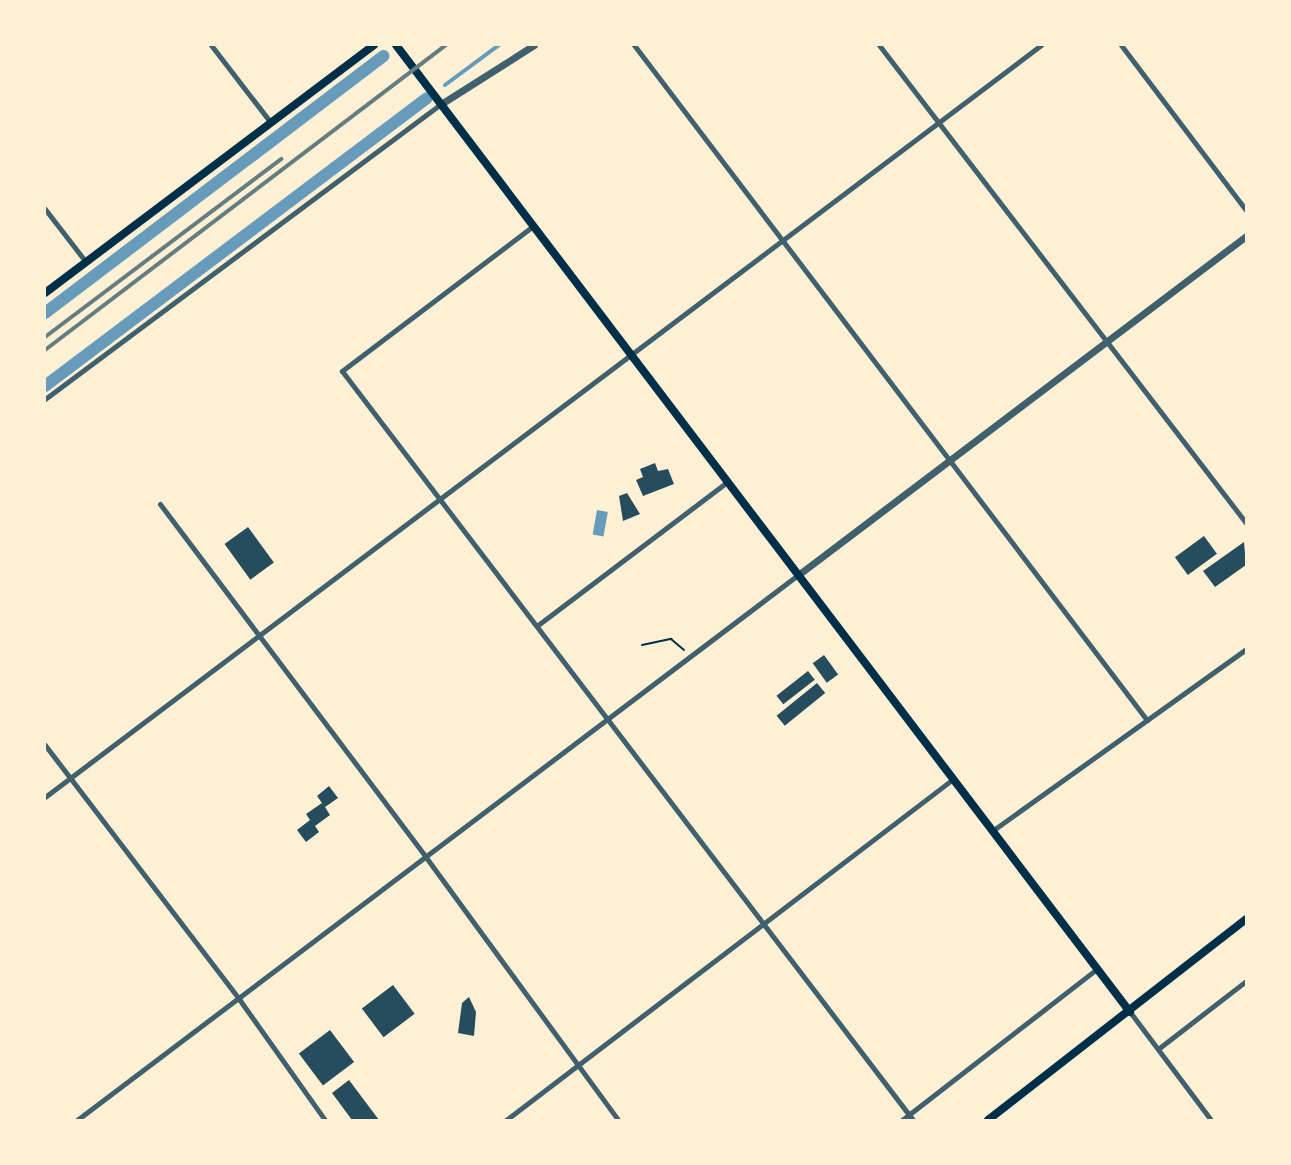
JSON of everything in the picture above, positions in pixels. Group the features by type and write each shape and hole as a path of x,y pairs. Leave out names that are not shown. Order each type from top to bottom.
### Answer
{"main road":[{"path":"45,293 374,45"},
{"path":"396,45 1130,1012"},
{"path":"987,1120 1130,1012 1246,919"}],"street":[{"path":"211,45 271,123"},
{"path":"45,399 441,104 534,45"},
{"path":"634,45 1147,720"},
{"path":"879,45 1246,523"},
{"path":"45,797 1041,45"},
{"path":"1121,45 1246,210"},
{"path":"45,208 86,262"},
{"path":"533,226 342,371 538,625 911,1117"},
{"path":"76,1120 1246,236"},
{"path":"538,625 728,482"},
{"path":"160,504 425,856 618,1120"},
{"path":"992,831 1246,649"},
{"path":"45,745 239,999 325,1120"},
{"path":"506,1120 763,921 952,779"},
{"path":"902,1120 911,1117 1097,969"},
{"path":"1158,1049 1246,981"},
{"path":"1130,1012 1211,1120"}],"path":[{"path":"642,645 671,639 688,657"}],"water":[{"path":"597,510 608,512 603,537 593,535"}],"building":[{"path":"655,463 658,471 668,469 674,484 643,496 636,480 643,477 640,469"},
{"path":"627,493 640,514 623,521 619,496"},
{"path":"248,527 274,563 250,580 225,544"},
{"path":"1204,536 1217,554 1188,575 1175,557"},
{"path":"1244,542 1246,565 1215,587 1203,571"},
{"path":"824,655 838,674 827,683 813,663"},
{"path":"808,671 815,680 783,704 776,696"},
{"path":"817,683 825,693 785,726 777,716"},
{"path":"329,786 338,798 325,807 330,815 315,826 319,832 306,842 297,830 310,820 306,814 322,803 317,796"},
{"path":"393,985 415,1014 384,1037 362,1008"},
{"path":"469,997 476,1012 474,1036 458,1033 462,1003"},
{"path":"330,1030 354,1062 323,1085 299,1053"},
{"path":"349,1080 379,1120 352,1120 332,1093"}],"waterway":[{"path":"445,85 499,45"},
{"path":"45,313 384,56"},
{"path":"45,386 427,98"}],"railway":[{"path":"45,350 446,45"},
{"path":"45,337 281,159"}]}
